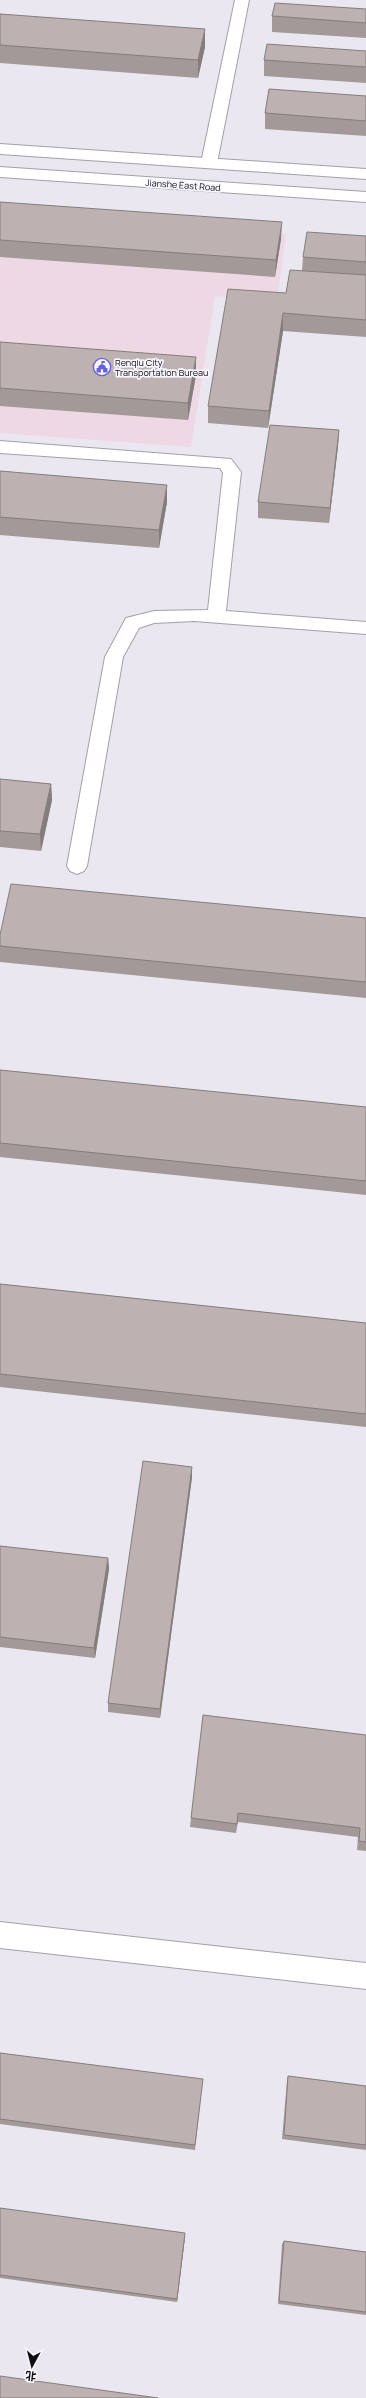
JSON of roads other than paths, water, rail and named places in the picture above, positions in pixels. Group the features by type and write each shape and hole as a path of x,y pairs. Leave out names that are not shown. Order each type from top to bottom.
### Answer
{"main road":[{"path":"209,163 242,0"},
{"path":"0,149 366,174"},
{"name":"Jianshe East Road","path":"0,172 366,197"},
{"path":"0,447 225,464 232,472 216,616"},
{"path":"77,866 114,657 132,623 154,617 194,615 366,628"},
{"path":"0,1935 366,1976"}],"place":[{"name":"Renqiu City Transportation Bureau","path":"102,367"}]}
